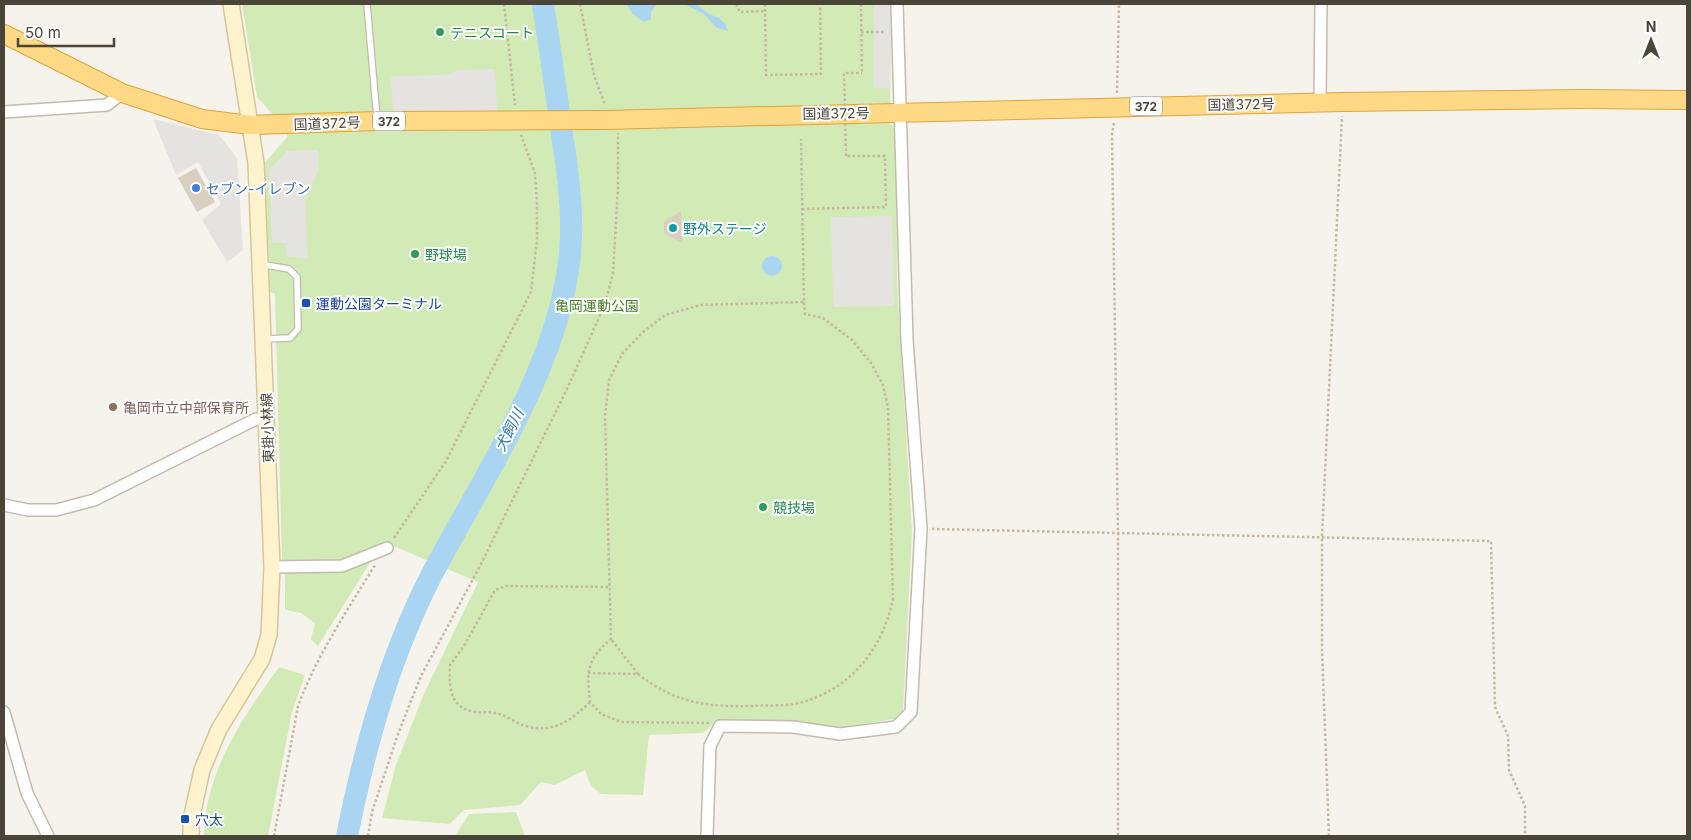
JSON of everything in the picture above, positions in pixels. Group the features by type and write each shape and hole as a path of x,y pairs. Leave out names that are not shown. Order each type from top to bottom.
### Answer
{"highway":[{"name":"国道372号","path":"4,34 122,93 202,119 250,125 377,121 611,120 899,111 1343,102 1582,98 1687,100"}],"main road":[{"name":"東掛小林線","path":"191,836 191,820 202,770 219,729 262,659 269,635 272,567 256,163 230,4"}],"street":[{"path":"707,836 710,746 720,726 793,727 840,734 896,726 911,712 921,528 906,340 897,4"},
{"path":"1320,103 1321,4"},
{"path":"4,112 107,105 122,93"},
{"path":"4,506 28,510 56,510 94,500 256,419 267,419"},
{"path":"272,567 342,566 387,548"},
{"path":"4,712 27,793 48,836"}],"lane":[{"path":"367,4 377,121"},
{"path":"260,264 289,269 297,277 298,328 290,338 264,339"}],"path":[{"path":"274,836 298,706 305,686 320,655 387,548 446,461 531,292 537,240 535,173 523,121 504,4"},
{"path":"368,836 372,812 398,734 421,676 480,566 567,389 605,304 613,273 616,242 611,120 594,75 580,4"},
{"path":"736,4 740,12 765,11"},
{"path":"765,4 766,75 821,74 820,4"},
{"path":"802,209 886,207 886,156 846,156 844,73 862,73 861,4"},
{"path":"1118,836 1118,534 1112,134 1117,107 1119,4"},
{"path":"861,32 897,31"},
{"path":"1329,836 1322,660 1322,536 1343,102"},
{"path":"801,139 804,302 804,314 823,318 852,340 871,363 883,384 888,408 893,599 890,613 879,639 863,665 841,684 812,699 792,704 731,706 702,704 675,698 654,687 638,674 611,639 605,416 609,380 622,354 665,315 701,305 804,302"},
{"path":"921,528 1118,534 1322,536 1492,541 1495,707 1508,736 1509,770 1525,806 1525,836"},
{"path":"590,702 561,725 546,728 527,727 501,714 473,712 461,707 452,697 450,665 464,646 495,590 506,586 610,586"},
{"path":"611,639 593,657 589,664 590,702 601,714 621,722 714,723"},
{"path":"588,673 638,674"}],"green space":[{"name":"亀岡運動公園","path":"242,4 891,4 890,124 896,129 897,284 912,531 903,710 894,719 843,727 795,721 717,721 703,733 649,735 643,795 601,794 591,786 585,770 555,785 541,782 520,805 464,810 450,824 382,818 396,765 423,696 478,582 384,542 340,562 282,561 275,295 268,292 263,165 287,137 287,117 274,116 257,97"},
{"path":"373,558 318,646 311,639 315,623 301,613 285,610 285,571"},
{"path":"279,667 305,675 292,712 268,836 204,836 206,812 211,790 228,746 252,706"},
{"path":"516,812 525,836 455,836 469,814"}],"shaded area":[{"path":"874,4 891,4 890,88 874,88"},
{"path":"495,69 497,111 393,113 391,76 444,75 460,70"},
{"path":"153,119 219,135 237,158 243,250 227,262 202,220 221,204 198,162 176,175"},
{"path":"318,150 319,169 305,201 308,259 286,256 286,243 272,243 269,170 287,151"},
{"path":"892,216 894,306 833,307 831,217"}],"water":[{"path":"626,4 657,4 651,12 651,19 644,22 633,14"},
{"path":"684,4 696,4 709,14 719,18 726,25 728,31 717,28 704,14"},
{"path":"772,256 779,259 782,266 779,273 772,276 765,273 762,266 765,259"}],"building":[{"path":"196,168 215,202 197,212 178,178"},
{"name":"野外ステージ","path":"681,211 682,243 664,233 664,222"}],"waterway":[{"name":"犬飼川","path":"347,836 370,736 403,639 431,576 516,420 551,338 563,296 571,237 569,188 543,4"}],"place":[{"name":"テニスコート","path":"440,32"},
{"name":"セブン-イレブン","path":"196,188"},
{"name":"野外ステージ","path":"673,228"},
{"name":"野球場","path":"415,254"},
{"name":"運動公園ターミナル","path":"306,303"},
{"name":"亀岡市立中部保育所","path":"113,407"},
{"name":"競技場","path":"763,507"},
{"name":"穴太","path":"185,819"}]}
